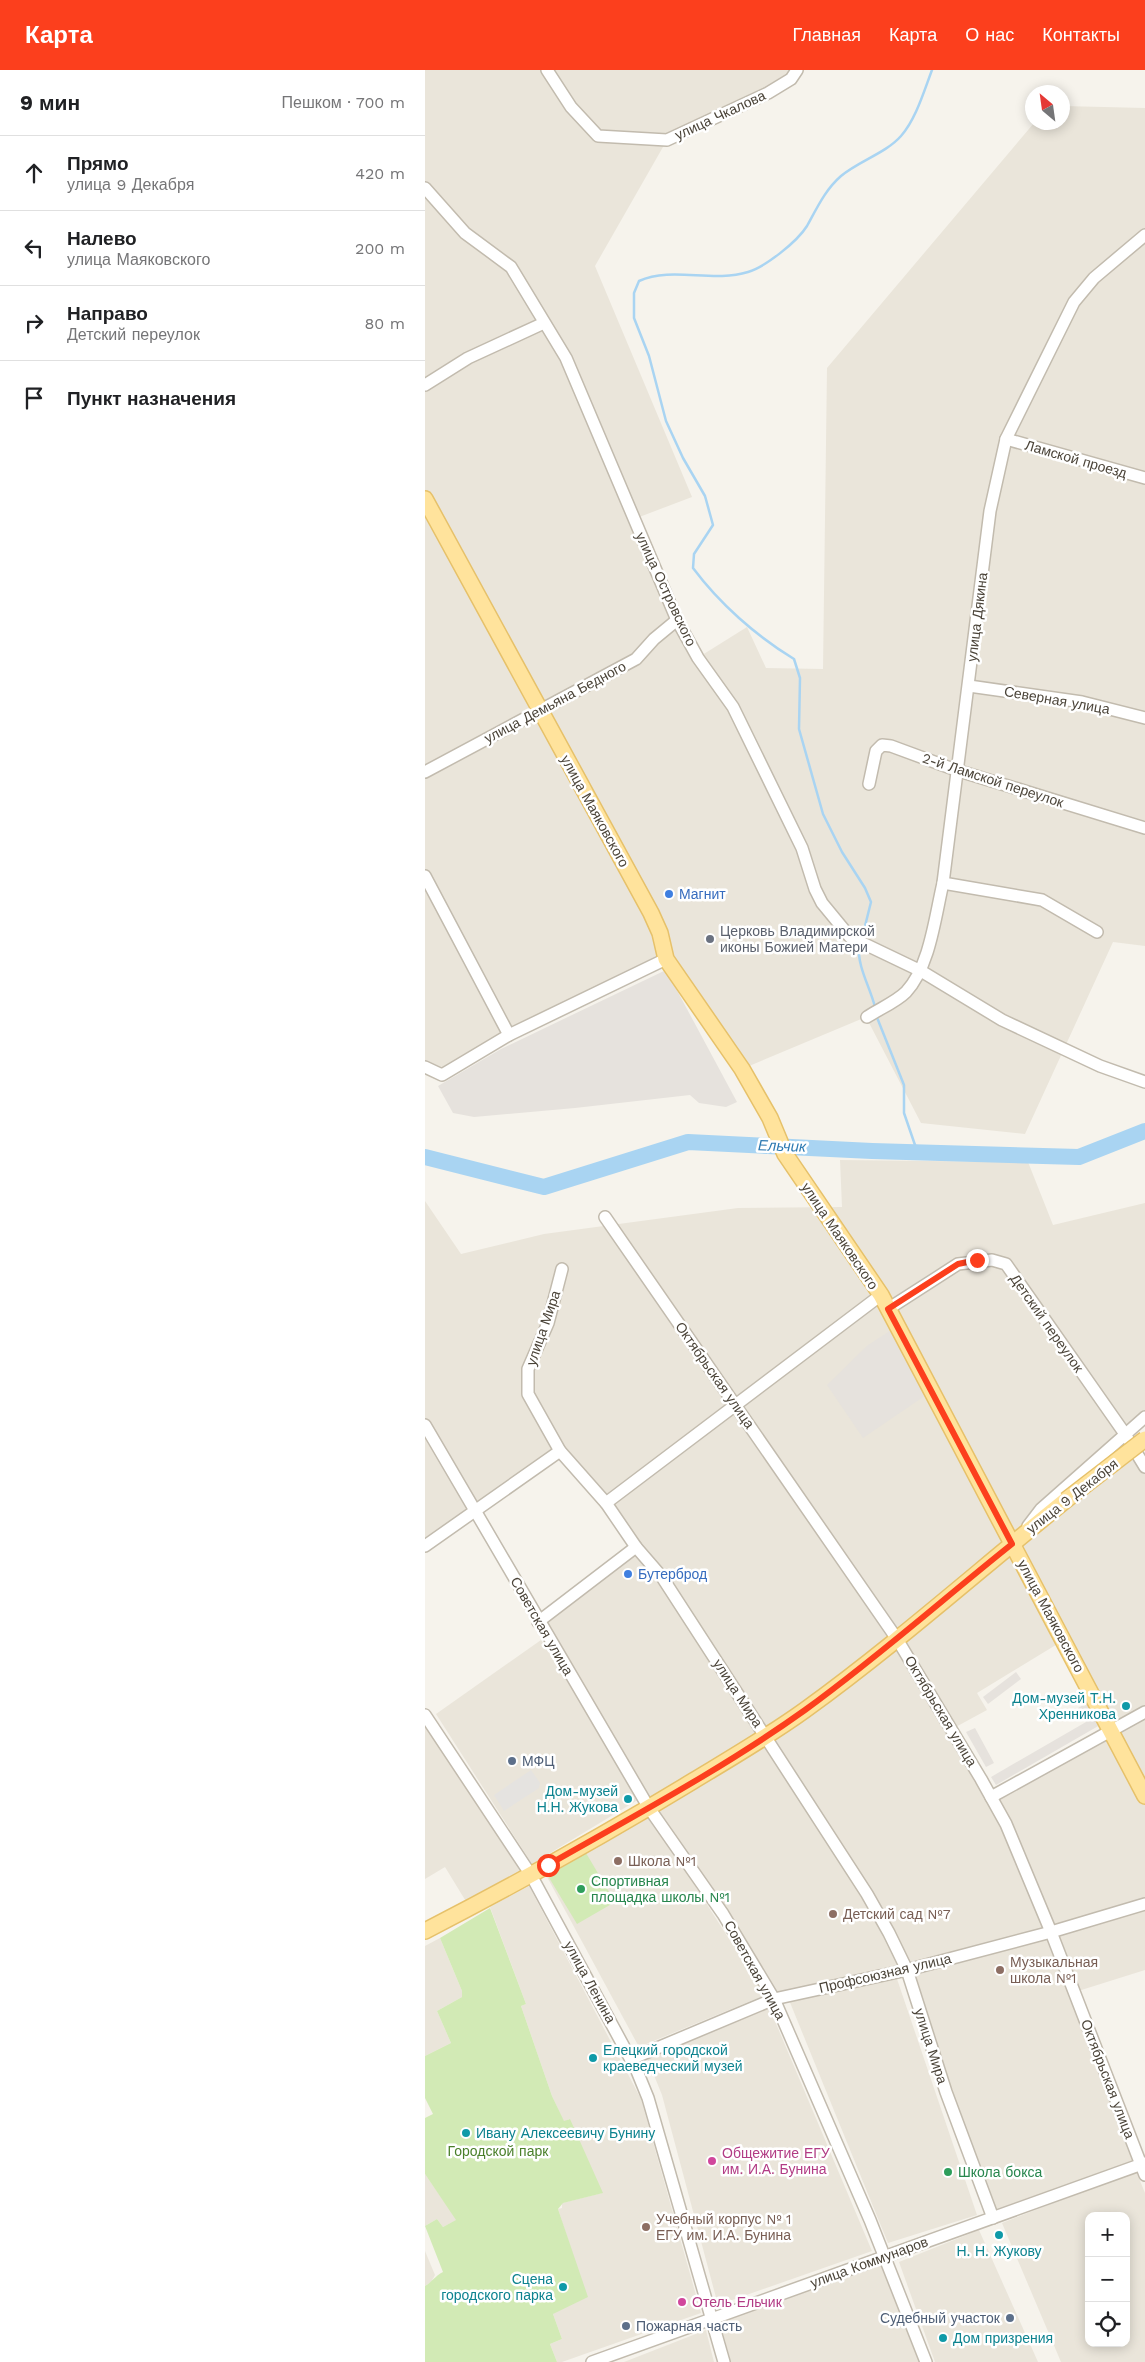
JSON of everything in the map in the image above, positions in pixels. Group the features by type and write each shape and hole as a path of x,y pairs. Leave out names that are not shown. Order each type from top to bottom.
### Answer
{"main road":[{"name":"улица Маяковского","path":"425,499 651,913 660,933 666,959 741,1069 770,1118 785,1154 884,1302 1016,1541 1145,1796"},
{"name":"улица 9 Декабря","path":"425,1931 649,1808 805,1710 897,1639 1066,1500 1145,1438"}],"street":[{"name":"улица Чкалова","path":"553,72 571,108 598,136 667,140 768,93 791,79 797,70"},
{"name":"улица Островского","path":"425,188 465,233 511,267 566,358 677,620 699,658 733,707 802,848 821,904 850,937 921,971 1002,1020 1100,1066 1145,1082"},
{"name":"улица Дякина","path":"867,1017 905,992 921,971 943,883 990,511 1006,439 1074,302 1094,278 1145,235"},
{"path":"425,385 468,358 544,323"},
{"name":"Ламской проезд","path":"1006,439 1145,478"},
{"name":"улица Демьяна Бедного","path":"425,772 636,659 654,639 677,620"},
{"name":"Северная улица","path":"969,686 1082,702 1145,718"},
{"name":"2-й Ламской переулок","path":"869,784 876,751 881,745 891,746 956,770 1145,828"},
{"path":"425,876 509,1035"},
{"path":"943,883 1042,900 1097,932"},
{"path":"425,1067 442,1074 509,1035 666,959"},
{"name":"Октябрьская улица","path":"605,1217 897,1639 991,1797 1006,1824 1051,1932 1144,2167"},
{"name":"Детский переулок","path":"606,1503 737,1406 844,1321 958,1264 992,1260 1006,1264 1125,1434 1145,1467"},
{"name":"улица Мира","path":"562,1269 548,1323 528,1369 528,1394 560,1452 606,1503 636,1547 662,1577 867,1894 907,1970 946,2092 993,2218"},
{"path":"1016,1541 1041,1508 1145,1417"},
{"name":"Советская улица","path":"425,1425 538,1622 649,1808 723,1914 774,1999 885,2256 925,2362"},
{"path":"425,1546 560,1452"},
{"path":"538,1622 636,1547"},
{"path":"991,1797 1145,1712"},
{"name":"улица Ленина","path":"425,1715 531,1874 631,2059 647,2098 724,2362"},
{"name":"Профсоюзная улица","path":"631,2059 774,1999 907,1970 1051,1932 1145,1904"},
{"name":"улица Коммунаров","path":"592,2362 885,2256 1144,2167"}],"shaded area":[{"path":"425,70 797,70 791,79 667,140 595,266 692,497 634,519 699,657 747,627 766,668 823,669 827,368 1028,130 1070,130 1070,106 1145,108 1145,946 1113,942 1025,1134 921,1123 866,1017 742,1069 666,959 442,1075 425,1067"},
{"path":"666,970 737,1102 726,1107 699,1103 690,1095 474,1117 453,1113 438,1086 501,1049"},
{"path":"840,1160 1028,1162 1053,1225 1145,1203 1145,1418 1125,1434 1145,1466 1145,1970 1075,1992 1141,2164 993,2218 907,1970 774,1999 649,1808 538,1622 636,1547 560,1452 425,1545 425,1201 461,1254 544,1234 738,1208 842,1207","holes":["1064,1640 1111,1730 991,1797 952,1729 987,1710 977,1693"]},
{"path":"893,1329 929,1393 863,1438 827,1385 868,1345"},
{"path":"541,1640 641,1798 532,1864 436,1714"},
{"path":"1016,1672 1021,1679 988,1704 983,1697"},
{"path":"1087,1703 1100,1725 996,1785 991,1777 1086,1722 1078,1708"},
{"path":"425,1715 531,1875 470,1908 445,1867 425,1879"},
{"path":"975,1728 994,1763 986,1767 966,1732"},
{"path":"531,1770 540,1783 539,1788 504,1811 494,1795"},
{"path":"649,1814 765,1995 639,2047 546,1875"},
{"path":"529,1886 641,2099 701,2313 562,2362 557,2362 550,2344 562,2339 553,2314 575,2262 558,2209 562,2208 562,2203 602,2193 569,2119 564,2122 552,2096 521,2006 526,2004 490,1907"},
{"path":"440,1938 462,1991 462,1997 437,2011 451,2043 425,2056 425,1946"},
{"path":"897,1979 977,2215 888,2243 789,2000"},
{"path":"769,2007 872,2251 718,2305 662,2095 647,2058"},
{"path":"1136,2171 1145,2193 1145,2362 1061,2362 1002,2223"},
{"path":"425,2174 457,2220 443,2227 437,2219 425,2226"},
{"path":"979,2230 1038,2362 935,2362 899,2262"},
{"path":"425,2251 435,2275 431,2282 425,2286"},
{"path":"882,2264 920,2362 731,2362 720,2322"},
{"path":"706,2330 714,2362 624,2362"}],"green space":[{"name":"Спортивная площадка школы №1","path":"586,1853 615,1902 577,1924 548,1876"},
{"name":"Городской парк","path":"490,1908 526,2004 521,2006 552,2096 564,2121 570,2119 603,2193 563,2203 558,2209 588,2297 553,2314 562,2339 550,2344 557,2362 425,2362 425,2286 443,2272 425,2226 437,2219 443,2227 456,2220 425,2174 425,2118 433,2114 425,2098 425,2056 451,2043 437,2011 462,1997 462,1991 440,1938"}],"waterway":[{"path":"862,938 871,902 865,888 842,852 823,814 799,729 800,678 794,659 766,640 739,618 714,594 693,568 694,554 713,525 705,496 683,458 666,421 649,356 634,318 634,293 639,281 652,277 678,274 734,275 755,269 780,253 807,226 835,181 888,147 901,136 923,96 932,70"},
{"path":"859,946 862,969 875,1007"},
{"path":"876,1015 904,1085 904,1113 915,1145 920,1152"},
{"name":"Ельчик","path":"425,1157 544,1187 688,1142 872,1151 1079,1157 1145,1131"}],"place":[{"name":"Магнит","path":"669,894"},
{"name":"Церковь Владимирской иконы Божией Матери","path":"710,939"},
{"name":"Бутерброд","path":"628,1574"},
{"name":"Дом-музей Т.Н. Хренникова","path":"1126,1706"},
{"name":"МФЦ","path":"512,1761"},
{"name":"Дом-музей Н.Н. Жукова","path":"628,1799"},
{"name":"Школа №1","path":"618,1861"},
{"name":"Спортивная площадка школы №1","path":"581,1889"},
{"name":"Детский сад №7","path":"833,1914"},
{"name":"Музыкальная школа №1","path":"1000,1970"},
{"name":"Елецкий городской краеведческий музей","path":"593,2058"},
{"name":"Ивану Алексеевичу Бунину","path":"466,2133"},
{"name":"Общежитие ЕГУ им. И.А. Бунина","path":"712,2161"},
{"name":"Школа бокса","path":"948,2172"},
{"name":"Учебный корпус № 1 ЕГУ им. И.А. Бунина","path":"646,2227"},
{"name":"Н. Н. Жукову","path":"999,2235"},
{"name":"Сцена городского парка","path":"563,2287"},
{"name":"Отель Ельчик","path":"682,2302"},
{"name":"Судебный участок","path":"1010,2318"},
{"name":"Пожарная часть","path":"626,2326"},
{"name":"Дом призрения","path":"943,2338"}],"route":[{"path":"548,1865 649,1808 805,1710 886,1648 1012,1544 888,1309 958,1264 977,1260"}]}
